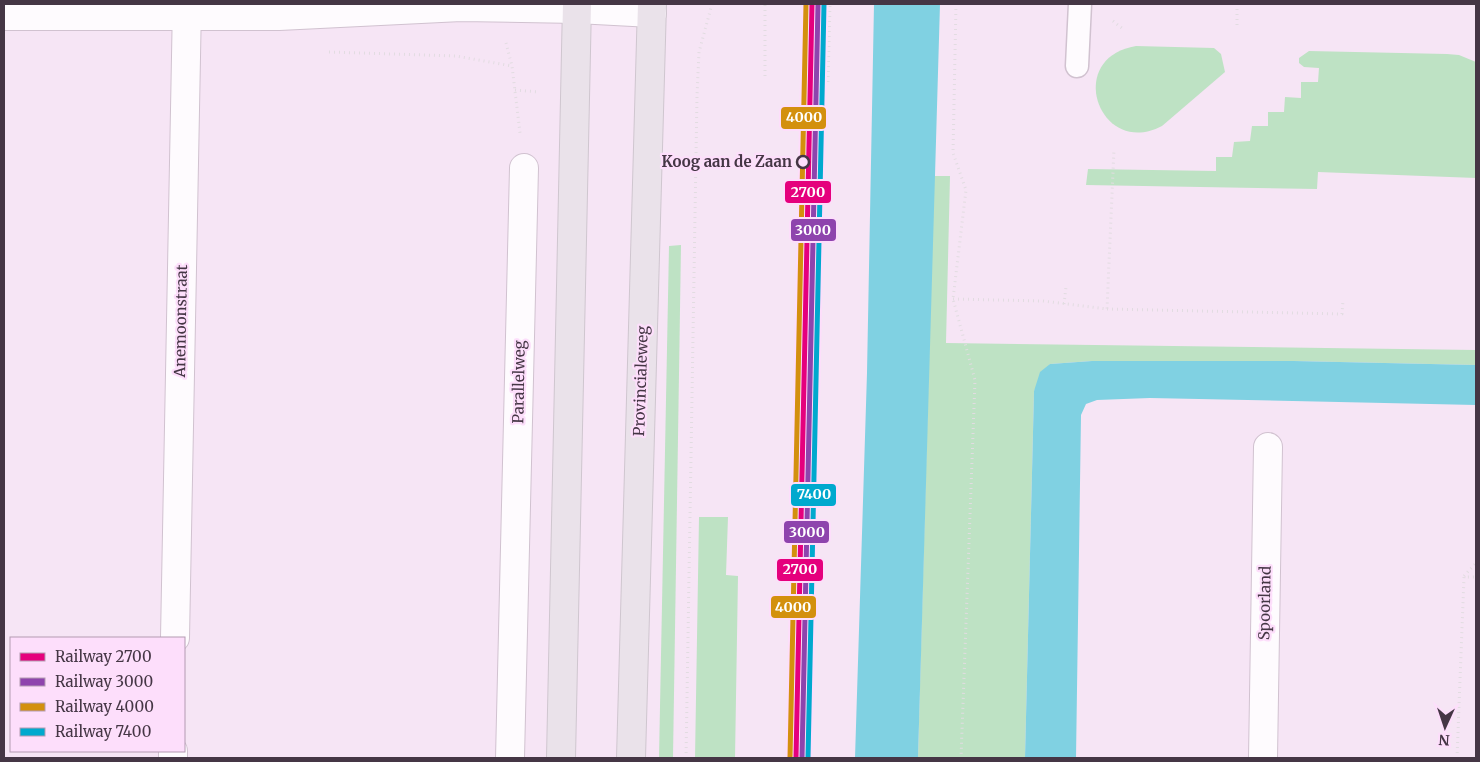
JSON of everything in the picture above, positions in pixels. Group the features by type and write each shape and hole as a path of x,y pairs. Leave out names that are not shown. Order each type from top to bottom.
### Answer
{"main road":[{"path":"561,758 577,6"},
{"name":"Provincialeweg","path":"631,758 652,8"}],"street":[{"path":"4,16 187,10 279,16 432,8 577,6 652,8"},
{"name":"Anemoonstraat","path":"175,637 187,10"},
{"name":"Parallelweg","path":"510,758 524,168"},
{"name":"Spoorland","path":"1263,758 1268,447"}],"lane":[{"path":"1077,66 1080,4"}],"path":[{"path":"686,758 697,96 699,52 712,4"},
{"path":"765,4 765,76"},
{"path":"828,82 830,4"},
{"path":"956,4 953,153 966,190 953,298 975,380 961,758"},
{"path":"1237,4 1237,29"},
{"path":"507,8 506,43 515,90 524,168"},
{"path":"1107,309 1114,149"},
{"path":"1064,304 1066,287"},
{"path":"953,298 1043,301 1107,309 1342,314 1344,300"},
{"path":"1457,758 1464,577 1476,563"},
{"path":"1464,577 1476,577"}],"green space":[{"path":"1136,46 1214,48 1221,54 1225,72 1162,126 1140,133 1122,129 1107,118 1098,103 1096,85 1101,68 1114,54"},
{"path":"1309,51 1447,54 1459,55 1476,62 1476,178 1318,172 1317,189 1086,185 1088,169 1216,171 1216,157 1232,157 1234,142 1250,141 1252,126 1268,126 1268,112 1284,112 1285,97 1301,98 1301,82 1318,82 1319,68 1304,67 1299,63 1299,58"},
{"path":"934,176 950,176 946,343 1476,350 1476,365 1294,361 1092,361 1050,364 1034,391 1025,758 918,758"},
{"path":"681,245 673,758 659,758 669,246"},
{"path":"699,517 728,517 726,575 738,576 735,758 695,758"}],"water":[{"path":"874,4 940,4 918,758 855,758 867,373"},
{"path":"1092,361 1294,361 1476,365 1476,405 1150,398 1097,400 1086,404 1081,415 1076,758 1025,758 1034,391 1040,372 1050,364"}],"rail line":[{"name":"4000","path":"790,758 806,4"},
{"name":"2700","path":"796,758 812,4"},
{"name":"3000","path":"802,758 818,4"},
{"name":"7400","path":"808,758 824,4"}],"place":[{"name":"Koog aan de Zaan","path":"803,162"}]}
